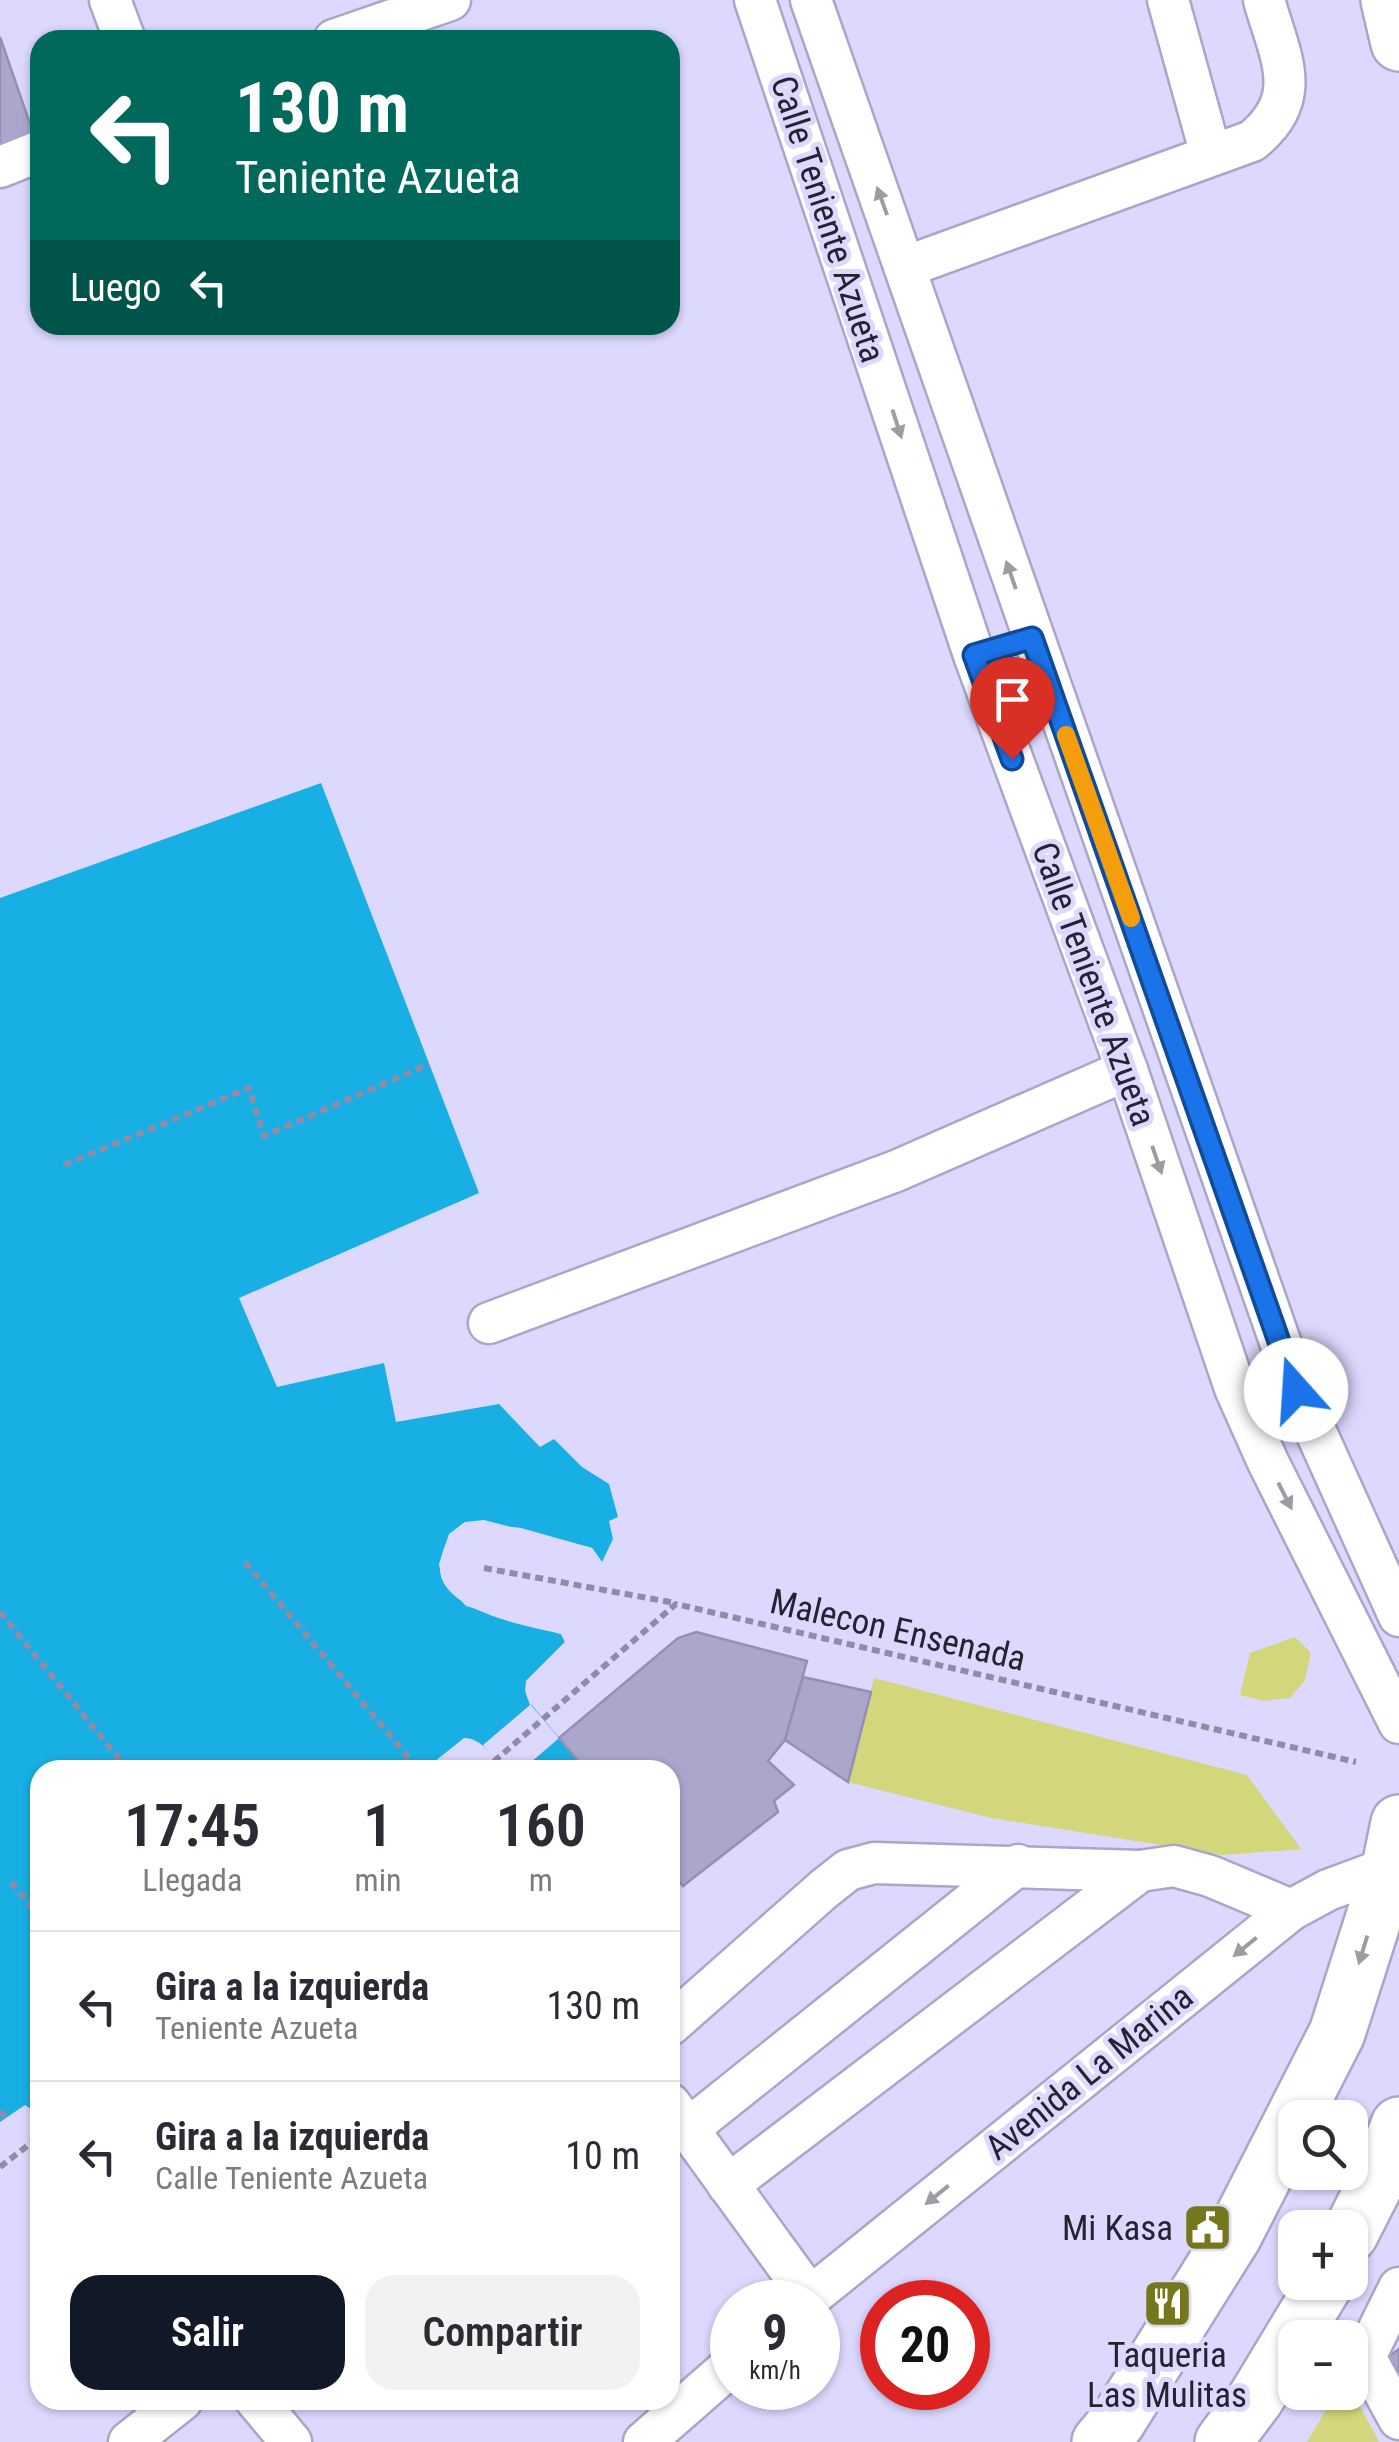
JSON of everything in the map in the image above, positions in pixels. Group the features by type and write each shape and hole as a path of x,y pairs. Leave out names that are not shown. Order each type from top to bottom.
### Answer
{"highway":[{"path":"1389,0 1399,43"},
{"path":"1100,2442 1117,2422 1234,2235 1329,2050 1394,1845"},
{"path":"1362,2210 1399,2125"},
{"path":"1223,2442 1276,2391 1318,2300"}],"street":[{"path":"110,0 121,30"},
{"path":"363,30 450,0"},
{"name":"Calle Teniente Azueta","path":"755,0 974,655 1127,1070 1235,1388 1399,1724"},
{"name":"Calle Teniente Azueta","path":"811,0 1296,1390 1399,1616"},
{"path":"1168,0 1211,155"},
{"path":"905,266 1252,141 1273,124 1284,98 1284,73 1264,0"},
{"path":"0,167 30,155"},
{"path":"974,655 1032,638"},
{"path":"489,1322 896,1170 1127,1070"},
{"name":"Avenida La Marina","path":"832,2280 1291,1910 1394,1845"},
{"path":"680,2016 848,1870 874,1863 1140,1870 1174,1866 1210,1876 1291,1910"},
{"path":"680,2115 1018,1864"},
{"path":"728,2185 1140,1870"},
{"path":"680,2117 793,2280"},
{"path":"1379,2381 1394,2303"},
{"path":"648,2440 710,2384"},
{"path":"129,2442 169,2410"},
{"path":"264,2410 291,2442"}],"path":[{"path":"64,1165 249,1088 264,1136 429,1064"},
{"path":"245,1562 411,1760"},
{"name":"Malecon Ensenada","path":"484,1568 676,1604 1356,1762"},
{"path":"496,1760 676,1604"},
{"path":"0,1612 120,1760"},
{"path":"11,1882 30,1906"},
{"path":"0,2166 30,2144"}],"green space":[{"path":"1295,1637 1311,1653 1305,1680 1290,1698 1264,1701 1240,1695 1250,1653"},
{"path":"874,1678 1247,1775 1301,1849 1223,1855 992,1818 848,1782"},
{"path":"1326,2410 1362,2410 1379,2442 1307,2442"}],"water":[{"path":"321,783 479,1193 239,1298 277,1387 384,1363 396,1422 499,1404 540,1447 554,1439 582,1467 609,1484 618,1517 609,1521 613,1539 602,1562 592,1548 521,1528 465,1522 449,1538 441,1559 441,1577 465,1603 505,1620 561,1634 565,1642 526,1681 531,1704 578,1760 496,1760 482,1745 464,1738 436,1760 30,1760 30,2108 25,2105 0,2122 0,898"}],"pier":[{"path":"484,1520 592,1548 602,1562 595,1561 589,1552 484,1525 467,1526 453,1537 444,1564 447,1576 469,1602 563,1629 570,1640 559,1657 531,1683 531,1705 559,1738 534,1760 496,1760 483,1745 530,1705 526,1681 565,1642 561,1634 466,1606 442,1579 439,1564 449,1534 465,1522"}],"building":[{"path":"0,37 30,124 30,150 0,160"},
{"path":"696,1632 807,1661 785,1740 768,1761 794,1785 774,1801 778,1812 683,1886 680,1760 578,1760 559,1738 678,1638"},
{"path":"803,1677 871,1692 848,1782 785,1740"},
{"path":"1399,2349 1399,2373 1388,2357"}],"slow traffic":[{"path":"1066,735 1131,918"}],"place":[{"name":"Mi Kasa","path":"1208,2228"},
{"name":"Taqueria Las Mulitas","path":"1167,2303"}],"route":[{"path":"1012,759 974,655 1032,638 1296,1390"}]}
